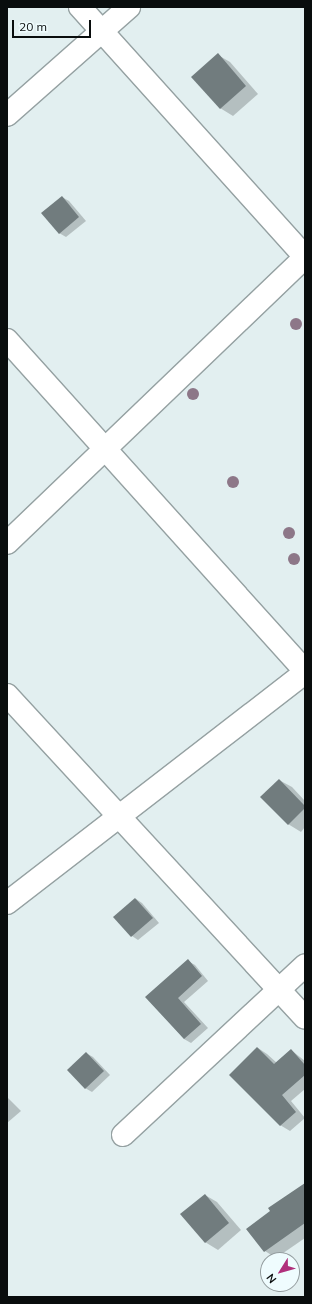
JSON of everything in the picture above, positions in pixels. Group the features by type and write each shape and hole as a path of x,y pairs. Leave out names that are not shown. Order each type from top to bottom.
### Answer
{"street":[{"path":"7,543 305,257 80,7"},
{"path":"7,115 130,7"},
{"path":"7,340 305,672 7,903"},
{"path":"7,695 305,1018"},
{"path":"123,1135 305,965"}],"building":[{"path":"218,53 246,86 220,109 191,77"},
{"path":"62,196 79,217 59,234 41,213"},
{"path":"279,779 305,806 305,808 288,825 260,797"},
{"path":"135,898 153,918 131,937 113,917"},
{"path":"188,959 202,976 178,998 201,1024 184,1039 145,997"},
{"path":"257,1047 274,1064 291,1049 305,1065 305,1075 282,1095 296,1112 280,1126 229,1075"},
{"path":"86,1052 104,1071 85,1089 67,1070"},
{"path":"305,1183 305,1223 264,1252 246,1229 270,1211 268,1208"},
{"path":"205,1194 229,1223 205,1243 180,1214"}]}
